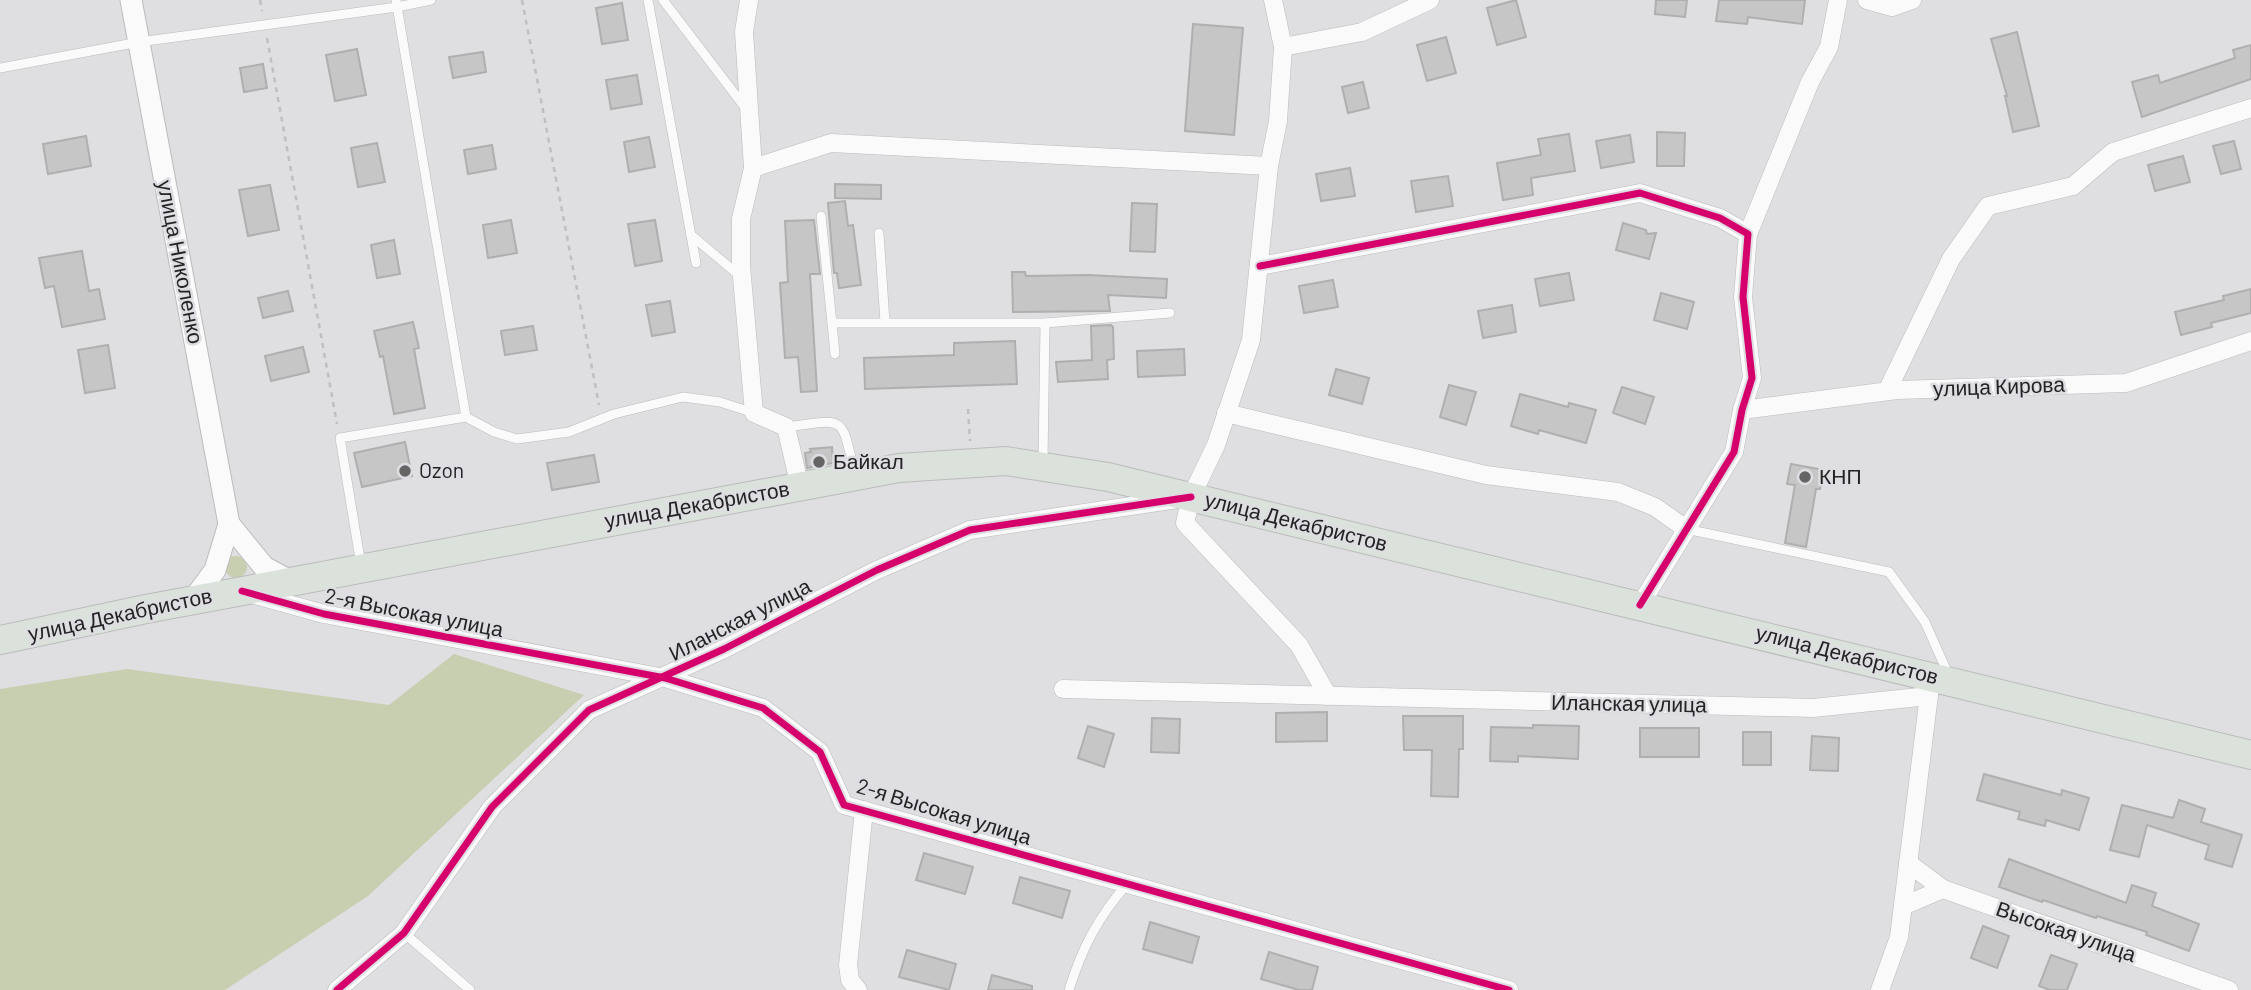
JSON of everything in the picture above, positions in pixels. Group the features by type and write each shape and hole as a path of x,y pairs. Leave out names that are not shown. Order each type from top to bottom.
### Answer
{"main road":[{"name":"улица Декабристов","path":"0,640 290,581 899,468 1006,461 1108,477 1640,606 1937,684 2251,755"}],"street":[{"name":"улица Николенко","path":"131,0 229,524"},
{"path":"749,0 744,32 753,168 741,219 742,278 754,413 786,427 800,486"},
{"path":"1273,0 1283,47 1278,121 1269,166 1251,340 1216,445 1191,497 1185,523 1299,645 1328,696"},
{"path":"1283,47 1362,32 1430,0"},
{"path":"1640,606 1734,452 1742,410 1752,378 1744,297 1748,234 1810,82 1829,47 1838,0"},
{"path":"1867,0 1892,7 1912,0"},
{"path":"1887,391 1951,259 1988,206 2073,186 2113,152 2251,108"},
{"path":"753,168 831,143 1269,166"},
{"path":"1260,266 1640,193 1720,218 1748,234"},
{"name":"улица Кирова","path":"1742,410 1887,391 2126,383 2251,341"},
{"path":"1226,413 1486,475 1618,492 1655,506 1686,529"},
{"name":"Иланская улица","path":"337,990 404,933 492,807 589,710 665,678 877,570 970,530 1191,497"},
{"path":"229,524 264,567 290,581"},
{"path":"193,600 215,570 229,524"},
{"name":"2-я Высокая улица","path":"242,591 324,614 665,678 764,708 820,752 844,804 1509,990"},
{"path":"1880,990 1899,937 1937,684"},
{"name":"Иланская улица","path":"1063,689 1813,708 1937,684"},
{"path":"858,990 850,980 848,965 864,810"},
{"name":"Высокая улица","path":"1909,863 1942,889 2229,990"},
{"path":"1903,906 1942,889"}],"lane":[{"path":"0,68 139,42 431,0"},
{"path":"648,0 696,263"},
{"path":"663,0 750,114"},
{"path":"397,4 466,417"},
{"path":"821,216 835,354"},
{"path":"879,233 885,323"},
{"path":"691,234 742,278"},
{"path":"832,323 1045,323 1170,313"},
{"path":"1043,467 1045,323"},
{"path":"362,568 340,438 466,417 494,432 517,439 569,432 614,414 683,397 720,402 754,413"},
{"path":"786,427 829,422 839,424 845,429 855,477"},
{"path":"1686,529 1889,572 1925,622 1937,684"},
{"path":"1069,990 1079,960 1106,908 1128,883"},
{"path":"404,933 470,990"}],"path":[{"path":"260,0 340,438"},
{"path":"522,0 602,419"}],"green space":[{"path":"236,556 244,559 247,567 244,575 236,578 228,575 225,567 228,559"},
{"path":"454,654 584,695 368,896 225,990 0,990 0,689 127,669 389,705"}],"building":[{"path":"1516,0 1526,37 1497,45 1487,8"},
{"path":"1656,0 1687,0 1685,17 1655,14"},
{"path":"1719,0 1805,0 1802,24 1748,17 1747,24 1716,21"},
{"path":"622,3 628,40 602,44 596,8"},
{"path":"1193,24 1243,28 1234,135 1185,131"},
{"path":"2017,32 2039,126 2013,132 2007,96 1991,39"},
{"path":"1446,37 1456,73 1427,81 1417,45"},
{"path":"2251,45 2251,79 2142,117 2132,82 2158,75 2160,83 2235,58 2233,50"},
{"path":"357,49 366,95 335,101 326,55"},
{"path":"483,52 486,72 453,78 449,57"},
{"path":"263,64 267,88 244,92 240,68"},
{"path":"637,75 642,104 611,109 606,80"},
{"path":"1363,82 1369,108 1348,113 1342,87"},
{"path":"1657,132 1685,133 1684,166 1657,166"},
{"path":"1569,134 1575,171 1531,178 1533,195 1503,200 1497,163 1541,155 1538,139"},
{"path":"1630,135 1634,162 1601,168 1596,141"},
{"path":"86,136 91,166 48,174 43,144"},
{"path":"649,137 655,167 629,172 624,142"},
{"path":"2234,141 2241,169 2221,174 2213,146"},
{"path":"377,143 385,182 358,187 351,148"},
{"path":"492,145 496,169 468,174 464,150"},
{"path":"2183,156 2190,182 2155,191 2148,165"},
{"path":"1350,168 1355,196 1321,201 1316,174"},
{"path":"1448,176 1453,206 1416,212 1411,181"},
{"path":"835,184 881,185 881,199 835,198"},
{"path":"270,185 279,230 248,236 239,190"},
{"path":"845,201 848,226 853,225 861,285 839,288 837,273 834,273 828,203"},
{"path":"1132,203 1157,204 1155,252 1130,251"},
{"path":"511,220 517,253 488,258 483,225"},
{"path":"655,220 662,261 635,266 628,224"},
{"path":"814,220 820,274 810,274 817,391 801,392 798,357 785,358 780,283 788,282 785,221"},
{"path":"1623,223 1646,230 1647,234 1656,233 1649,259 1616,250"},
{"path":"394,240 400,274 377,278 371,245"},
{"path":"82,251 89,291 99,289 105,319 62,327 54,286 45,288 39,258"},
{"path":"1012,272 1025,272 1026,276 1088,275 1167,279 1166,298 1108,295 1110,311 1013,312"},
{"path":"1569,273 1574,300 1540,306 1535,279"},
{"path":"1333,280 1338,307 1304,313 1299,286"},
{"path":"2251,289 2251,313 2211,323 2212,327 2181,335 2175,312 2224,300 2223,296"},
{"path":"288,291 293,311 263,318 258,298"},
{"path":"1661,293 1694,302 1687,329 1654,320"},
{"path":"670,301 675,332 652,336 646,305"},
{"path":"1512,305 1516,332 1483,338 1478,311"},
{"path":"413,322 419,348 414,349 425,408 394,414 383,356 380,357 374,331"},
{"path":"1111,325 1114,359 1107,360 1108,379 1058,382 1056,362 1092,360 1091,326"},
{"path":"533,326 537,350 505,355 501,331"},
{"path":"1015,341 1017,384 865,389 864,358 954,355 954,343"},
{"path":"108,345 115,388 85,393 78,350"},
{"path":"303,347 309,372 271,381 265,356"},
{"path":"1184,349 1185,375 1138,377 1137,351"},
{"path":"1336,369 1369,378 1362,404 1329,395"},
{"path":"1449,385 1476,392 1466,425 1440,417"},
{"path":"1622,387 1654,397 1645,424 1613,413"},
{"path":"1520,394 1568,407 1569,403 1596,410 1586,443 1539,430 1538,434 1511,426"},
{"path":"405,442 412,476 362,487 354,453"},
{"name":"Байкал","path":"832,447 833,463 807,468 805,453 811,452 810,449"},
{"path":"594,455 599,482 552,490 547,463"},
{"path":"1791,464 1824,470 1820,489 1816,489 1806,547 1785,543 1795,485 1787,484"},
{"path":"1327,712 1327,741 1276,742 1276,713"},
{"path":"1403,716 1463,716 1458,797 1431,796 1432,750 1404,750"},
{"path":"1152,718 1180,719 1179,753 1151,752"},
{"path":"1533,725 1579,726 1578,759 1518,756 1518,762 1490,761 1491,727 1533,728"},
{"path":"1088,726 1114,734 1104,767 1078,758"},
{"path":"1640,728 1699,728 1699,757 1640,757"},
{"path":"1743,732 1771,732 1771,765 1743,765"},
{"path":"1812,736 1839,738 1838,771 1810,770"},
{"path":"1984,774 2061,795 2062,790 2089,798 2079,830 2046,820 2045,826 2018,819 2020,812 1977,800"},
{"path":"2179,800 2205,809 2201,822 2242,835 2232,867 2205,859 2209,845 2147,825 2139,857 2110,850 2122,805 2173,818"},
{"path":"924,853 973,867 965,894 916,880"},
{"path":"2009,859 2126,903 2132,885 2156,893 2152,906 2199,924 2189,951 2146,935 2147,932 1999,887"},
{"path":"1020,877 1070,891 1062,918 1013,903"},
{"path":"1150,922 1199,937 1192,963 1143,949"},
{"path":"1983,926 2009,936 1997,968 1971,958"},
{"path":"907,950 956,964 949,990 899,977"},
{"path":"1269,952 1318,967 1312,990 1299,990 1261,979"},
{"path":"2051,955 2077,964 2067,990 2050,990 2039,986"},
{"path":"992,975 1032,986 1032,990 988,990"}],"cycle path":[{"path":"1260,266 1640,193 1720,218 1748,234 1743,297 1752,378 1742,410 1734,452 1640,605"},
{"path":"337,990 404,933 492,807 589,710 724,649 877,570 970,530 1191,497"},
{"path":"242,591 324,614 665,678 763,708 820,752 844,805 1509,990"}],"place":[{"name":"Байкал","path":"819,462"},
{"name":"Ozon","path":"405,471"},
{"name":"КНП","path":"1805,477"}]}
